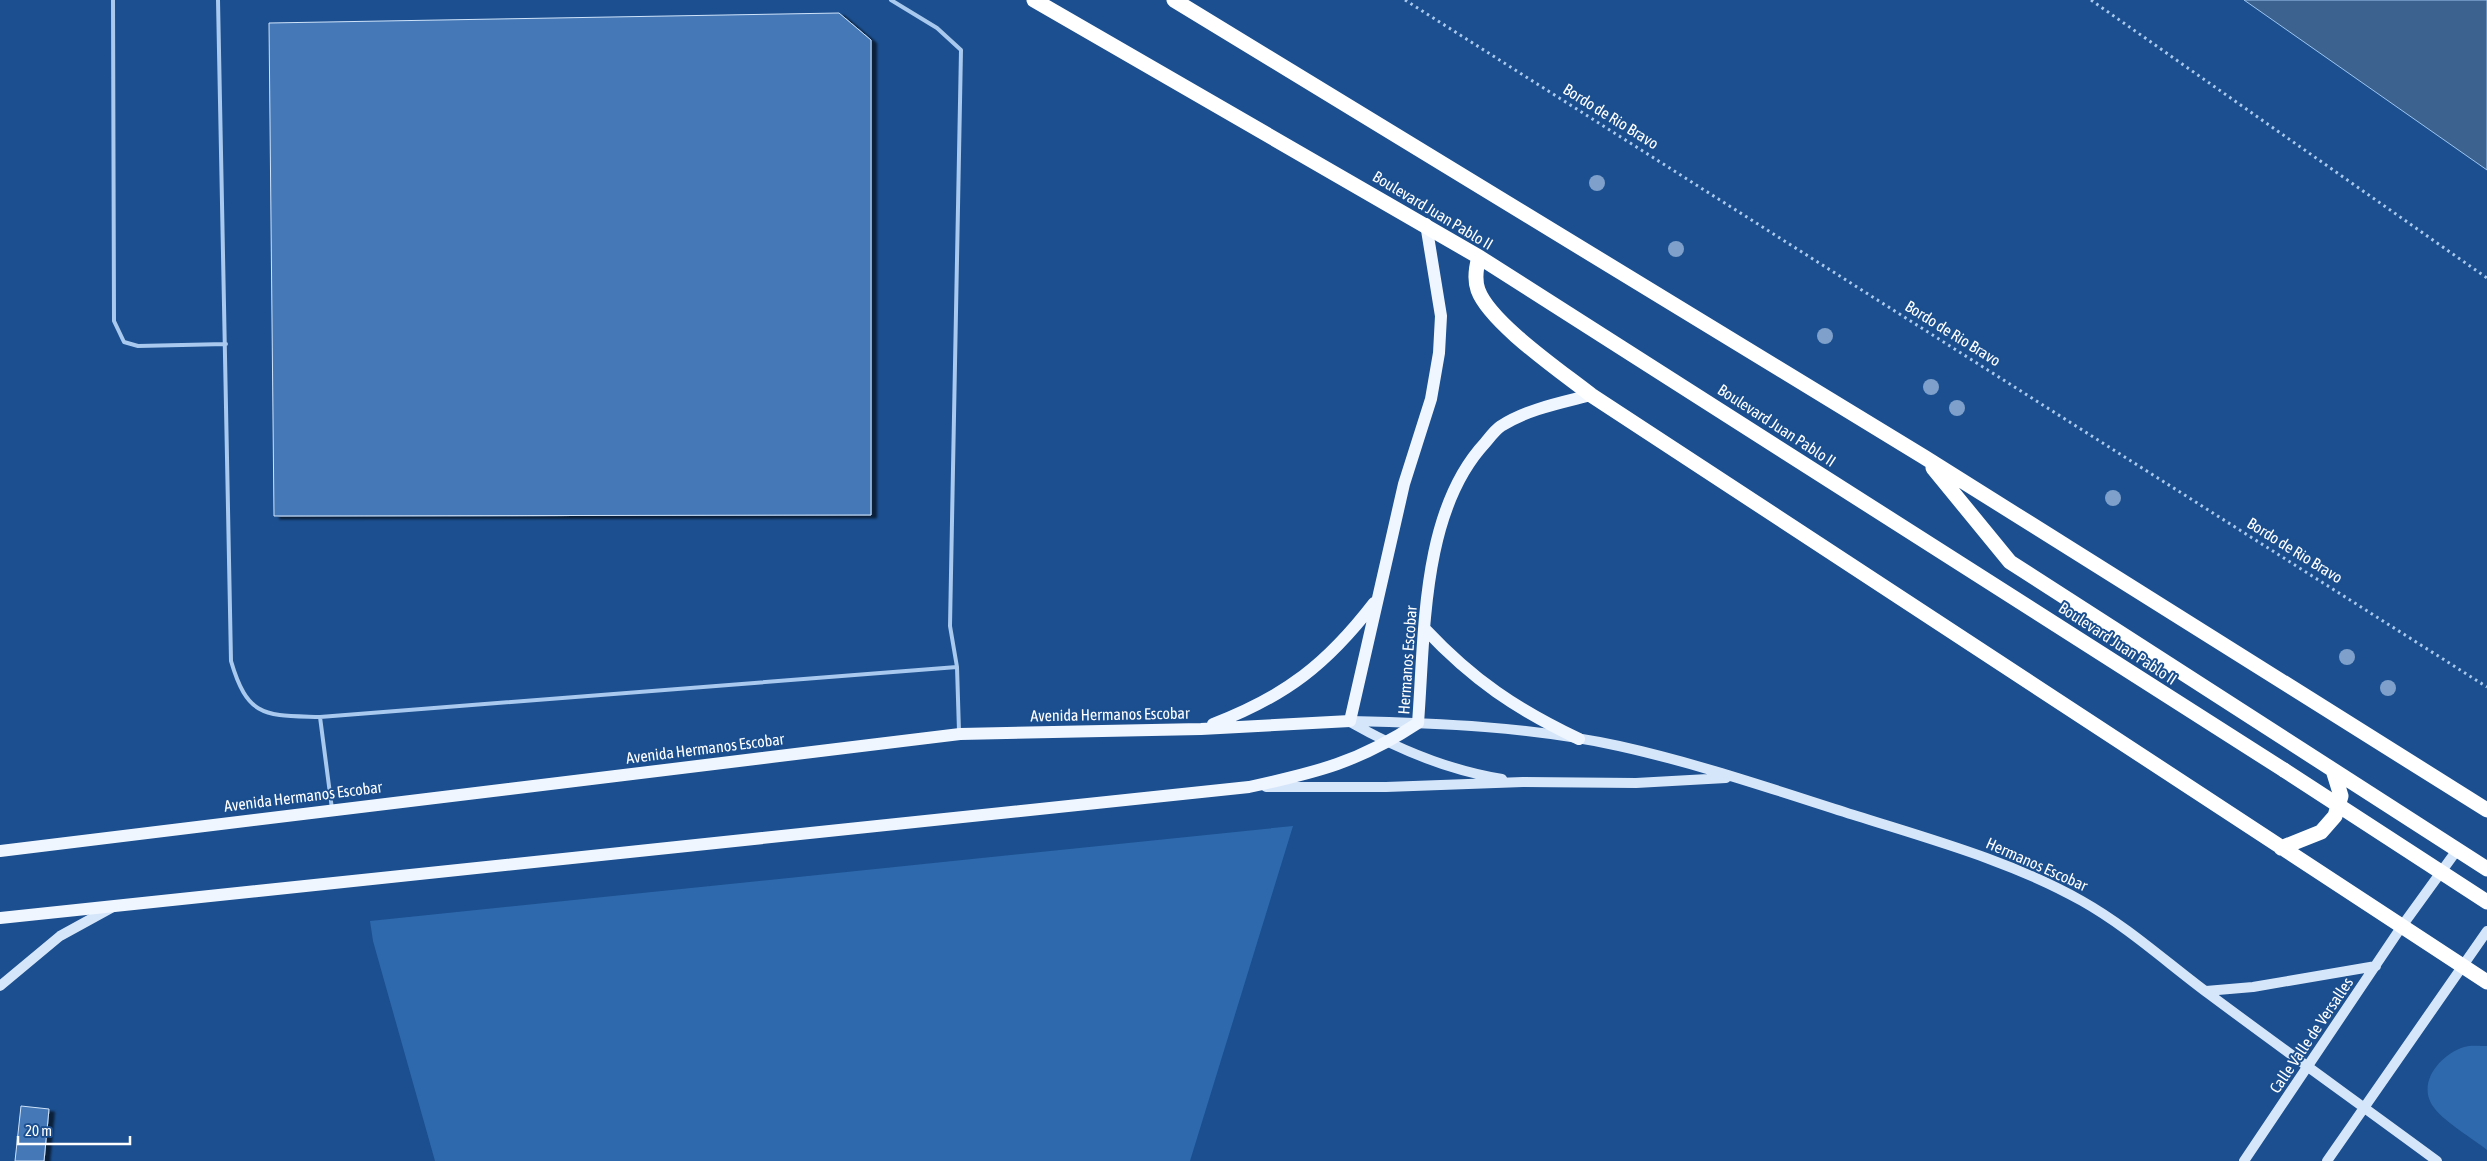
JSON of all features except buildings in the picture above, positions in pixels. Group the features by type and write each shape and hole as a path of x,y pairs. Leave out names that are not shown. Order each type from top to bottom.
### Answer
{"highway":[{"name":"Boulevard Juan Pablo II","path":"1034,0 1426,224 1564,310 2487,902"},
{"path":"1174,0 1924,457 2487,810"},
{"path":"1479,257 1475,271 1479,291 1488,305 1509,329 1590,395 2104,729 2280,848 2487,982"},
{"path":"1924,457 2010,562 2487,869"},
{"path":"2280,848 2321,832 2335,816 2341,796 2332,770"}],"main road":[{"path":"1350,721 1404,484 1431,399 1439,353 1441,316 1426,224"},
{"name":"Hermanos Escobar","path":"1418,722 1434,545 1447,506 1472,457 1499,428 1525,413 1590,395"},
{"path":"1201,729 1243,713 1283,692 1318,666 1350,634 1377,599"},
{"path":"1425,629 1452,657 1504,698 1544,722 1579,739"},
{"name":"Avenida Hermanos Escobar","path":"0,851 332,809 960,734 1201,729 1350,721"},
{"path":"0,918 112,908 655,848 1249,786 1315,773 1360,757 1387,743 1418,722"}],"street":[{"name":"Avenida Hermanos Escobar","path":"1350,721 1418,722"},
{"path":"1350,721 1387,743 1431,762 1476,775 1523,782"},
{"name":"Hermanos Escobar","path":"1418,722 1499,728 1579,739 1656,755 1948,844 2046,882 2084,901 2140,938 2206,992 2365,1106 2437,1161"},
{"name":"Hermanos Escobar","path":"1523,782 1636,783 1732,777"},
{"path":"1249,786 1396,787 1523,782"},
{"name":"Calle Valle de Versalles","path":"2244,1161 2402,926 2457,850"},
{"path":"0,986 60,936 112,908"},
{"path":"2327,1161 2487,931"},
{"path":"2206,992 2253,987 2376,966"}],"lane":[{"path":"113,0 114,321 124,342 138,346 226,344"},
{"path":"218,0 231,661 238,684 253,705 272,715 320,717 957,667"},
{"path":"891,0 937,28 961,50 950,626 957,667 960,734"},
{"path":"320,717 332,809"}],"path":[{"name":"Bordo de Rio Bravo","path":"1405,0 2487,687"},
{"path":"2092,0 2487,278"}],"shaded area":[{"path":"2244,0 2487,0 2487,170"},
{"path":"1293,826 1190,1161 435,1161 373,941 370,921"},
{"path":"2487,1046 2487,1150 2452,1125 2435,1109 2429,1100 2428,1090 2433,1072 2446,1057 2464,1047"}]}
